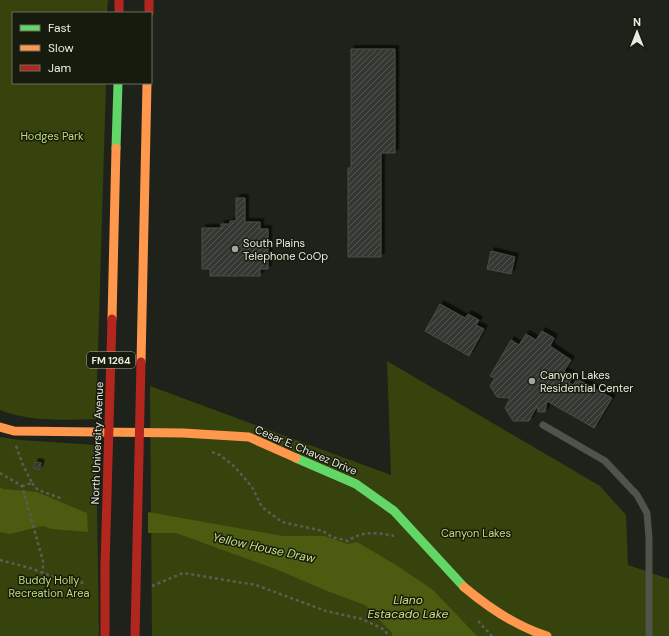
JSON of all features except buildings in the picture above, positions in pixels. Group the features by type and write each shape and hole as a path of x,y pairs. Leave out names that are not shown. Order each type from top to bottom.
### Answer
{"main road":[{"path":"119,12 120,0"},
{"path":"149,0 149,12"},
{"name":"North University Avenue","path":"105,636 118,84"},
{"name":"FM 1264","path":"135,636 147,84"},
{"name":"Cesar E. Chavez Drive","path":"0,427 14,431 249,437 356,484 394,511 460,583 487,606 527,630 547,636"}],"lane":[{"path":"543,425 604,461 637,495 647,513 649,538 649,636"}],"path":[{"path":"14,431 16,444 23,465 32,483 38,490 62,499"},
{"path":"209,451 220,455 235,467 252,487 262,507 282,522 323,531 332,537 348,541 354,536 374,533 393,535 399,539"},
{"path":"0,473 23,487 43,561 43,572"},
{"path":"23,487 32,483"},
{"path":"0,560 43,572 64,580 86,583"},
{"path":"146,588 183,573 206,578 241,582 256,585 326,611 362,619 385,630 388,636"},
{"path":"474,616 492,636"}],"green space":[{"name":"Hodges Park","path":"0,0 108,0 107,12 12,12 12,84 106,84 96,419 60,420 23,417 0,410"},
{"name":"Canyon Lakes","path":"387,361 600,486 626,515 628,565 669,579 669,636 152,636 150,386 391,475"},
{"name":"Buddy Holly Recreation Area","path":"0,437 20,440 96,445 99,636 0,636"}],"water":[{"path":"0,487 3,489 37,492 87,513 88,532 51,529 43,526 10,534 0,532"},
{"name":"Llano Estacado Lake","path":"148,512 283,536 325,536 348,544 357,542 396,565 433,590 477,636 392,636 392,633 365,605 278,570 176,533 148,533"}],"traffic: fast":[{"path":"116,148 118,84"},
{"path":"296,458 356,484 394,511 464,587"}],"traffic: slow":[{"path":"141,362 147,84"},
{"path":"112,319 116,148"},
{"path":"0,427 14,431 183,433 249,437 296,458"},
{"path":"464,587 513,622 547,636"}],"traffic: jam":[{"path":"119,0 119,12"},
{"path":"149,0 149,12"},
{"path":"105,636 105,566 112,319"},
{"path":"135,636 141,362"}],"place":[{"name":"South Plains Telephone CoOp","path":"235,249"},
{"name":"Canyon Lakes Residential Center","path":"532,381"}],"water label":[{"name":"Yellow House Draw","path":"264,548"}]}
